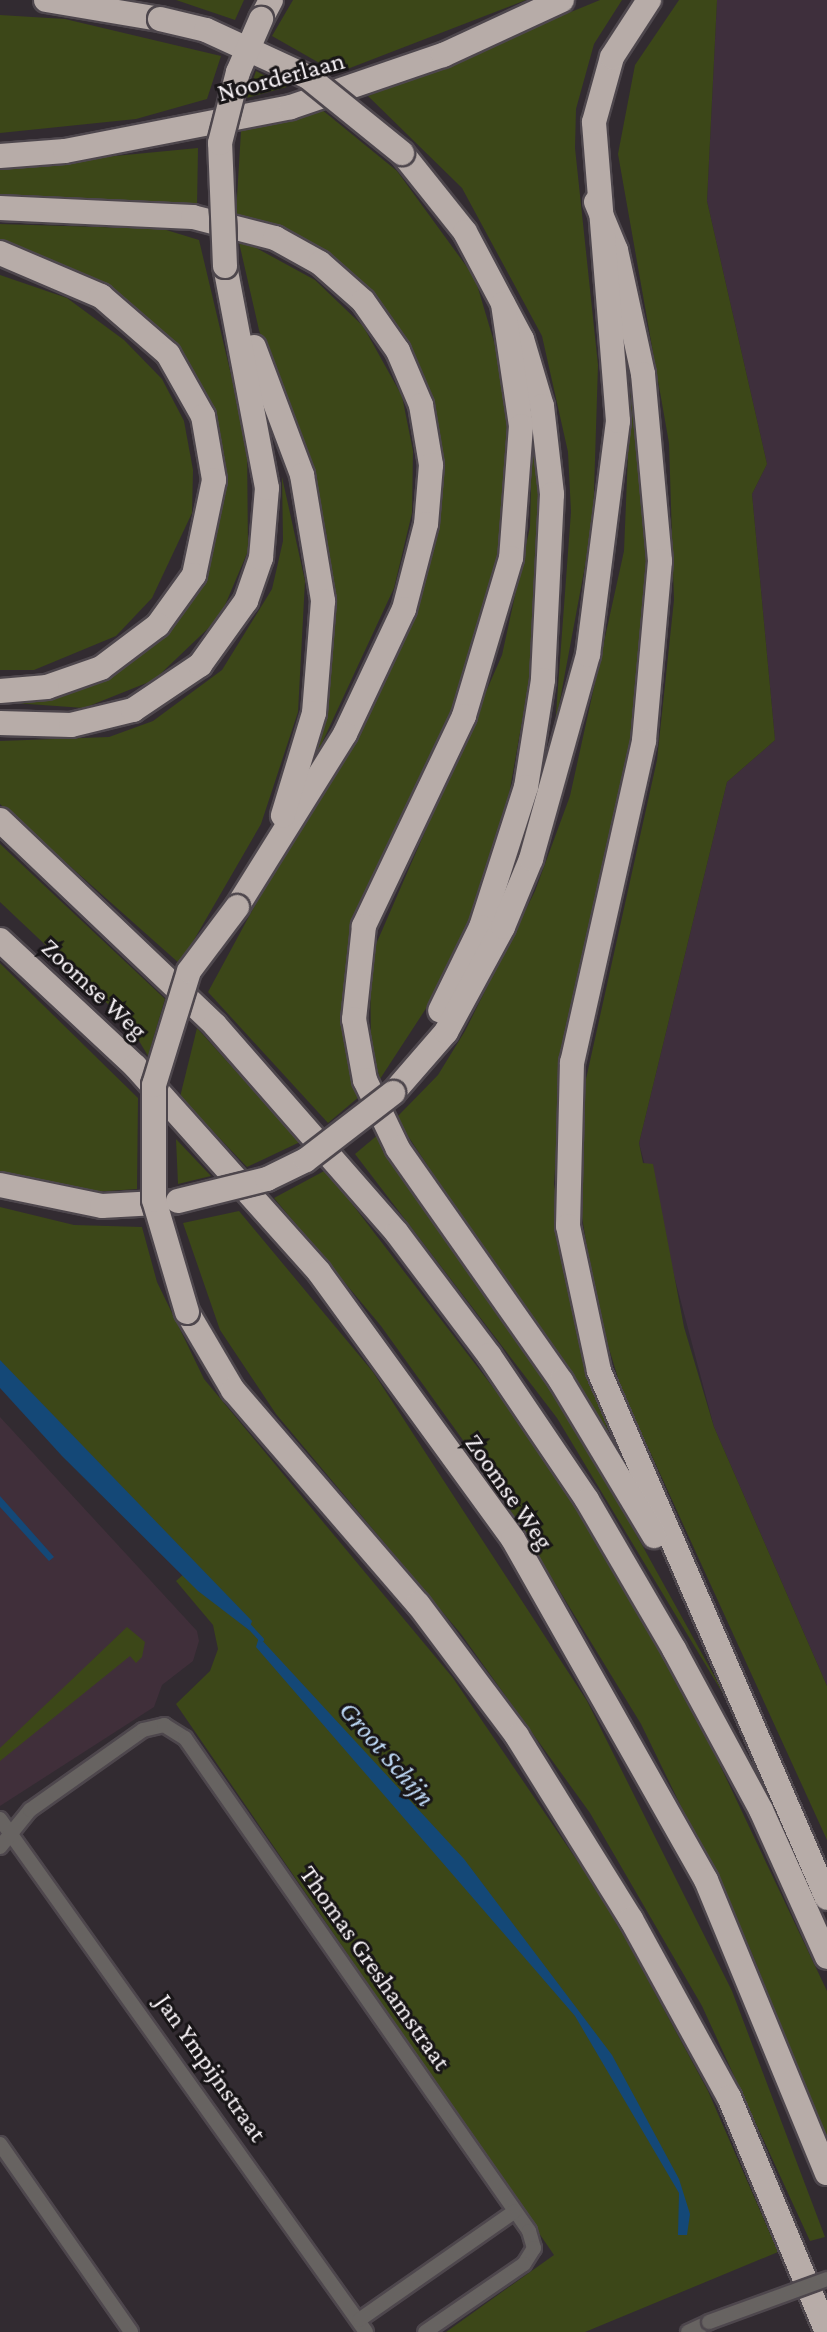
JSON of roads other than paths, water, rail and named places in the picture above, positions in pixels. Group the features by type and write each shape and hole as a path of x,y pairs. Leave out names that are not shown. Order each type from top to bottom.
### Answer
{"highway":[{"path":"46,0 206,30 308,77 402,153 450,211 503,304 530,360 547,436 553,538 543,680 504,864 439,1029"},
{"name":"Noorderlaan","path":"0,156 65,151 291,107 443,55 562,0"},
{"path":"0,1185 102,1206 178,1201 267,1179 306,1160 393,1093 439,1029 531,859 598,608 618,421 596,202 598,100 612,57 649,0"},
{"path":"0,723 71,725 133,710 200,665 246,601 263,545 267,488 225,266 220,143 238,72 266,9"},
{"path":"596,202 625,285 653,439 659,621 635,791 572,1062 568,1226 599,1371 827,1898"},
{"path":"0,208 193,217 275,238 320,263 363,301 411,379 431,465 426,524 404,609 359,710 237,907 189,971 154,1085 154,1200 187,1312 233,1390 418,1604 533,1762 729,2097 827,2332"},
{"path":"0,253 101,296 168,354 203,416 214,480 194,575 158,625 101,668 47,687 0,691"},
{"path":"225,266 302,475 320,561 314,713 272,847"},
{"path":"503,304 521,426 511,558 464,716 364,926 355,969 358,1048 398,1149 561,1381 719,1649"},
{"path":"0,820 215,1025 397,1233 489,1355 587,1500 674,1649 761,1810 827,1957"},
{"name":"Zoomse Weg","path":"0,940 135,1066 319,1272 513,1539 706,1880 827,2173"}],"street":[{"name":"Thomas Greshamstraat","path":"4,1842 30,1810 143,1730 164,1725 185,1738 515,2211 534,2248 524,2264 425,2332"},
{"path":"0,1819 4,1842"},
{"name":"Jan Ympijnstraat","path":"4,1842 40,1865 362,2326"},
{"path":"0,2144 131,2332"},
{"path":"362,2326 515,2211"},
{"path":"688,2332 827,2279"}],"water":[{"path":"0,1360 252,1621 249,1630 198,1591 62,1456 0,1388"},
{"path":"0,1496 54,1557 49,1561 0,1507"},
{"path":"259,1637 464,1859 612,2055 679,2179 690,2214 687,2235 678,2235 679,2193 575,2016 256,1647"}],"waterway":[{"name":"Groot Schijn","path":"246,1623 261,1639"}]}
